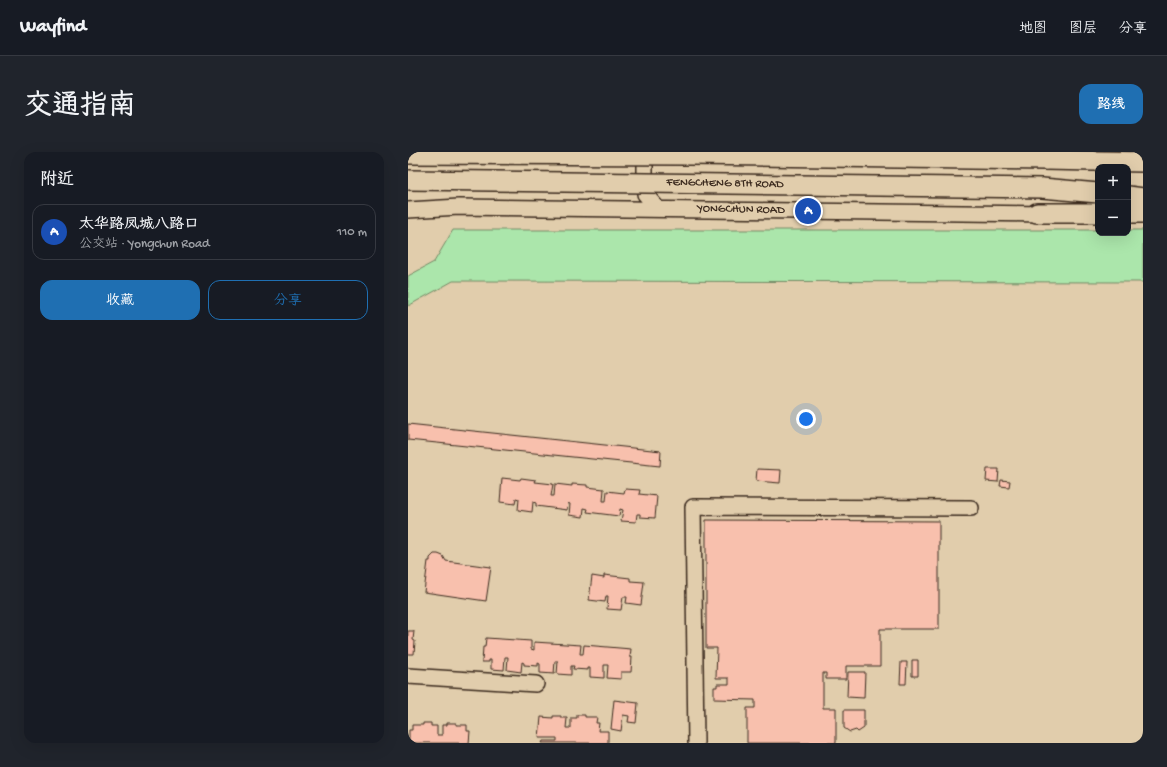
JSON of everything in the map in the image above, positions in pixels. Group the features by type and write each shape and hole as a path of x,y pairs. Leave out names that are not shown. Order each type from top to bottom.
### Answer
{"main road":[{"path":"408,154 689,155 1143,162"},
{"name":"FENGCHENG 8TH ROAD","path":"408,180 1042,188 1095,193"},
{"path":"1131,196 1143,198"},
{"path":"1038,213 1095,213"},
{"path":"1131,213 1143,213"}],"street":[{"path":"645,152 645,194 658,209"},
{"name":"YONGCHUN ROAD","path":"408,210 458,208 658,209 1038,213 1095,217"},
{"path":"1131,219 1143,220"},
{"path":"696,743 693,507 971,508"},
{"path":"408,676 536,684"}],"green space":[{"path":"453,230 1095,230 1095,236 1131,236 1131,230 1143,230 1143,282 453,281 408,306 408,276 434,262"}],"building":[{"path":"408,424 661,451 660,466 408,440"},
{"path":"757,469 781,470 780,483 756,481"},
{"path":"987,469 999,469 998,482 986,481"},
{"path":"502,478 520,480 521,478 536,480 535,482 553,484 551,496 554,496 555,484 572,486 572,484 587,485 587,487 604,489 603,501 606,501 607,491 624,493 625,489 640,490 639,494 657,496 655,518 640,517 640,514 637,514 636,522 621,521 623,510 620,509 619,516 587,512 588,509 584,508 583,517 569,515 570,504 568,503 567,510 536,506 536,503 533,502 532,512 518,510 519,499 516,498 515,504 500,502"},
{"path":"1001,480 1010,481 1009,487 1000,486"},
{"path":"706,520 939,521 939,629 880,629 880,666 846,666 846,679 826,679 826,673 823,673 823,708 836,708 836,743 747,743 747,708 755,708 755,700 714,699 714,687 717,687 717,684 729,684 729,678 716,678 717,648 706,648"},
{"path":"434,554 443,556 446,561 491,567 486,601 424,592 428,561 430,561 430,558"},
{"path":"604,575 630,578 630,581 644,582 641,605 626,603 627,597 623,597 621,610 607,609 608,596 606,596 605,602 589,600 592,576 604,578"},
{"path":"408,631 414,631 414,654 408,654"},
{"path":"486,638 531,641 531,649 534,650 534,642 581,645 580,654 583,654 584,645 631,649 631,672 621,672 621,679 607,678 608,665 604,665 604,678 590,677 590,668 588,668 588,670 573,669 574,666 571,666 571,675 557,674 558,661 555,661 554,674 540,673 540,664 538,663 538,666 524,665 522,662 521,672 507,670 508,657 505,657 504,670 491,669 491,660 489,660 489,662 482,662 483,647 485,647"},
{"path":"912,660 918,660 918,676 912,676"},
{"path":"901,662 907,662 906,684 900,684"},
{"path":"848,672 865,672 864,698 847,697"},
{"path":"614,700 638,703 636,723 628,722 629,716 623,715 621,731 611,729"},
{"path":"844,710 864,710 864,728 858,732 856,730 850,732 844,728"},
{"path":"577,715 597,717 596,723 599,723 598,731 608,731 608,743 542,743 543,741 557,741 557,738 539,738 541,717 553,718 553,716 561,716 561,718 567,718 566,728 571,728 571,718 577,718"},
{"path":"423,723 431,723 431,726 437,726 437,735 442,735 442,725 447,725 447,723 467,725 467,731 470,731 469,743 409,743 409,730 412,730 412,725 423,725"}],"place":[{"name":"太华路凤城八路口","path":"808,211"}]}
